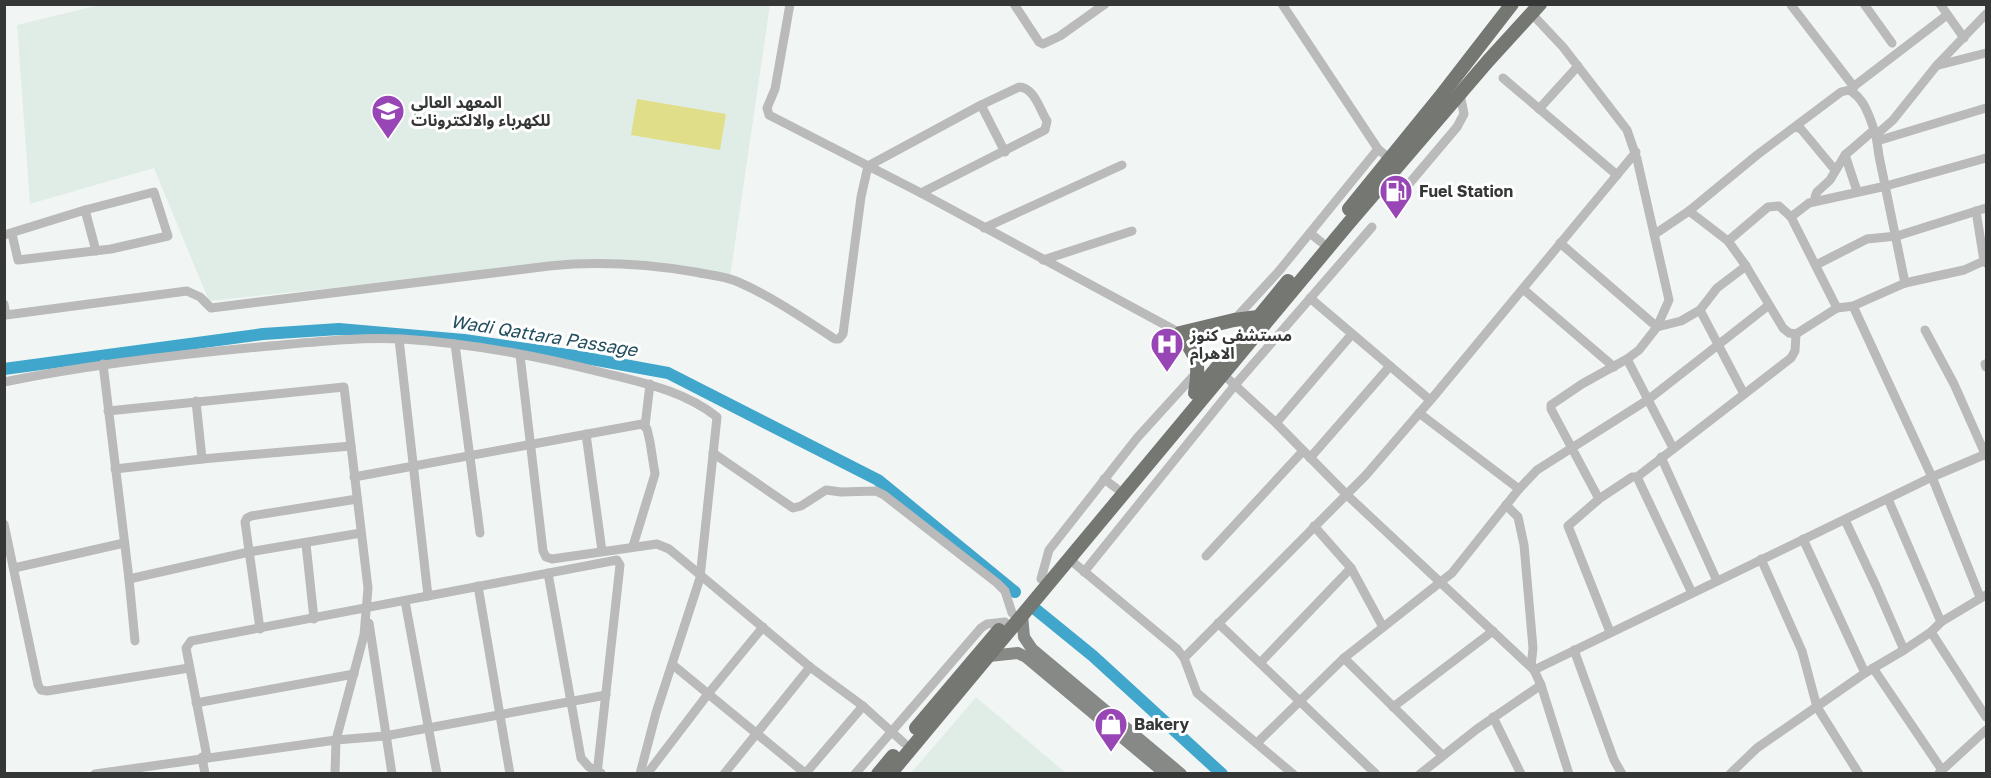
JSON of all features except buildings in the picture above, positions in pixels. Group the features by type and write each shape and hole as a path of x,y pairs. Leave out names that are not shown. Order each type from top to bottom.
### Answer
{"highway":[{"path":"890,774 978,650 1013,617 1041,579 1258,317 1315,238 1390,159 1512,4"},
{"path":"878,774 978,650 1013,617 1068,558 1341,233 1535,9"},
{"path":"1195,393 1199,370 1197,361 1180,333 1234,320 1258,317"}],"main road":[{"path":"1013,617 1024,637 1029,653 1166,774"},
{"path":"978,650 1029,653 1181,773"}],"street":[{"path":"790,4 775,89 767,108 769,115 1180,333"},
{"path":"1014,4 1039,42 1043,44 1060,36 1105,4"},
{"path":"1282,4 1378,149 1390,159"},
{"path":"1864,4 1892,43"},
{"path":"1940,4 1964,38"},
{"path":"1791,5 1869,114 1876,135 1905,283"},
{"path":"1535,9 1627,130 1636,153 1669,300 1657,327 1639,350 1551,405 1551,409 1599,499"},
{"path":"1817,200 1815,197 1817,192 1830,180 1845,155 1876,135 1893,120 1937,65 1986,14"},
{"path":"1655,234 1689,211 1757,155 1840,92 1852,89 1947,15"},
{"path":"1937,65 1986,53"},
{"path":"1539,109 1578,66"},
{"path":"1503,78 1617,175"},
{"path":"4,304 6,315 187,291 200,297 211,308 579,262 621,263 688,271 729,279 759,293 839,339 843,334 861,197 868,166 981,105 1022,86 1030,91 1047,121 1047,126 1043,131 921,194"},
{"path":"1397,198 1457,127 1464,114 1460,94"},
{"path":"981,105 1005,152"},
{"path":"1876,135 1986,108"},
{"path":"1796,127 1801,129 1834,170"},
{"path":"1234,320 1315,238 1378,149"},
{"path":"1184,657 1347,495 1523,290 1636,153"},
{"path":"1845,155 1857,191"},
{"path":"1791,217 1809,203 1817,200 1886,186 1986,158"},
{"path":"984,228 1122,165"},
{"path":"154,192 168,236 130,246 18,260 8,235 85,210 154,192"},
{"path":"1728,241 1771,206 1779,206 1791,217 1837,308"},
{"path":"1816,265 1866,239 1897,236 1986,208"},
{"path":"85,210 96,250"},
{"path":"1689,211 1728,241 1746,266 1783,328 1789,333 1796,334 1837,308 1853,306 1905,283 1964,270 1986,261 1976,211"},
{"path":"1084,572 1235,385 1372,227"},
{"path":"1043,260 1132,231"},
{"path":"1560,243 1657,327"},
{"path":"1657,327 1681,321 1700,310 1717,288 1746,266"},
{"path":"1523,290 1614,367"},
{"path":"1310,298 1430,400"},
{"path":"1258,742 1344,658 1463,561 1519,489 1537,470 1649,399 1769,305"},
{"path":"1730,774 1757,748 1869,670 1904,650 1931,632 1941,622 1983,596 1932,477 1853,306"},
{"path":"1700,310 1744,394"},
{"path":"1532,668 1574,650 1932,477 1986,455 1954,384 1925,330"},
{"path":"1276,423 1352,334"},
{"path":"1611,632 1568,526 1599,499 1632,477 1637,477 1793,356 1796,334"},
{"path":"4,382 103,364 228,350 349,339 399,339 454,344 574,365 650,384 697,402 717,417 700,574 639,774"},
{"path":"399,339 428,596"},
{"path":"454,344 480,533"},
{"path":"520,355 543,551 546,557 552,559 633,546 663,545 810,667 863,706 904,743"},
{"path":"1627,359 1673,448"},
{"path":"103,364 135,640"},
{"path":"1206,556 1307,455 1390,366"},
{"path":"1041,579 1049,550 1137,438 1199,370"},
{"path":"1224,375 1276,423 1347,495 1532,668 1541,685 1569,774"},
{"path":"633,546 655,474 645,426 650,384"},
{"path":"108,411 344,387 368,588 364,635 336,740 335,774"},
{"path":"196,401 202,459"},
{"path":"1419,413 1519,489"},
{"path":"354,477 639,423 645,426"},
{"path":"586,434 602,550"},
{"path":"116,469 351,446"},
{"path":"713,453 793,508 801,506 826,490 841,492 869,490 884,495 997,583 1005,591 1013,617"},
{"path":"1661,457 1718,581"},
{"path":"1637,477 1692,593"},
{"path":"1104,479 1116,488"},
{"path":"260,628 245,522 247,518 357,499"},
{"path":"1888,499 1941,622"},
{"path":"1506,505 1518,517 1524,545 1533,648 1532,668"},
{"path":"1845,520 1904,650"},
{"path":"4,524 38,686 41,690 47,691 189,668"},
{"path":"1314,526 1351,568 1383,627"},
{"path":"129,579 249,552 361,533"},
{"path":"1803,539 1869,670 1940,772 1986,730"},
{"path":"14,568 124,543"},
{"path":"306,544 314,619"},
{"path":"1068,558 1177,649 1184,657 1197,693 1258,742 1293,774"},
{"path":"1761,559 1802,651 1816,707 1859,774"},
{"path":"205,774 186,648 191,641 616,560 620,562 598,773 581,758 548,573"},
{"path":"1261,662 1351,568"},
{"path":"4,580 16,580"},
{"path":"478,586 510,774"},
{"path":"405,601 437,774"},
{"path":"367,609 392,774"},
{"path":"1218,623 1376,774"},
{"path":"647,774 708,693 763,627"},
{"path":"1393,707 1493,631"},
{"path":"1931,632 1986,717"},
{"path":"855,774 891,731 978,650"},
{"path":"1574,650 1614,760 1622,774"},
{"path":"1344,658 1442,755"},
{"path":"673,665 806,773 863,706"},
{"path":"724,774 810,667"},
{"path":"196,703 354,674"},
{"path":"1420,774 1493,717 1541,685"},
{"path":"95,774 204,757 385,736 606,695"},
{"path":"1493,717 1521,774"}],"shaded area":[{"name":"المعهد العالي للكهرباء والالكترونات","path":"103,4 770,5 730,277 579,262 209,301 154,168 30,204 17,25"},
{"path":"637,99 726,114 720,150 631,135"},
{"path":"976,697 1066,773 911,773"}],"waterway":[{"name":"Wadi Qattara Passage","path":"4,369 263,334 339,329 464,340 575,356 668,373 878,480 1015,592"},
{"name":"Wadi Qattara Passage","path":"1034,608 1093,656 1222,774"}],"place":[{"name":"المعهد العالي للكهرباء والالكترونات","path":"388,140"},
{"name":"Fuel Station","path":"1396,220"},
{"name":"مستشفى كنوز الاهرام","path":"1167,373"},
{"name":"Bakery","path":"1111,753"}]}
